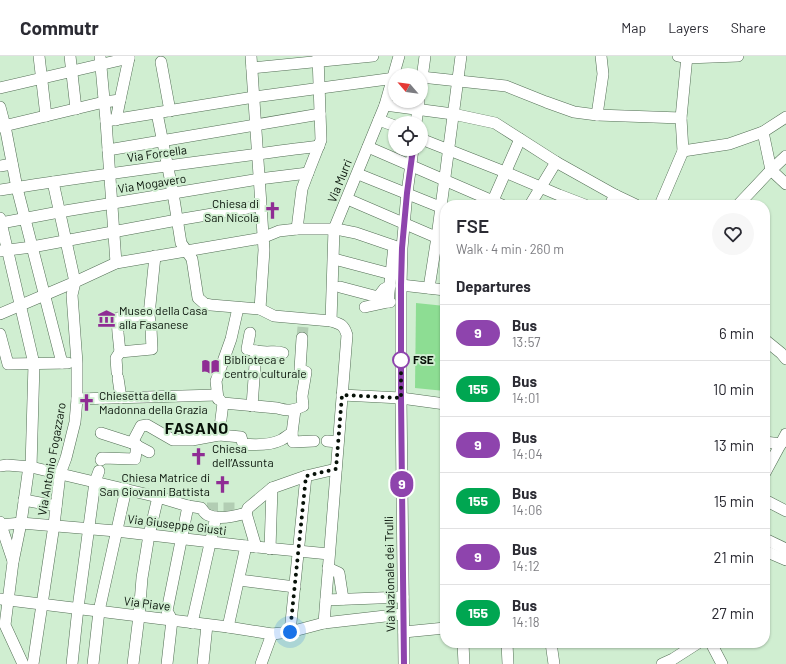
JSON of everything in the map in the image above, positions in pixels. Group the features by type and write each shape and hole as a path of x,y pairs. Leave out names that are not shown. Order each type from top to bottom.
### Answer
{"street":[{"path":"39,56 46,116"},
{"path":"70,56 76,109"},
{"path":"251,56 264,250 260,309"},
{"path":"252,68 318,59 373,56"},
{"name":"Via Murri","path":"396,68 399,56"},
{"path":"423,68 425,56"},
{"path":"443,200 444,180 461,56"},
{"path":"597,115 603,74 601,56"},
{"path":"662,200 683,151 681,118 684,57 738,56"},
{"path":"0,88 72,72 100,61 129,57 120,100 111,120 108,150 116,263"},
{"path":"297,229 302,189 321,140 318,59"},
{"path":"100,61 104,102 111,120"},
{"path":"161,62 170,111"},
{"path":"111,120 254,97 388,79"},
{"path":"428,80 458,80 506,86 574,112 597,115 681,118"},
{"name":"Via Murri","path":"331,321 338,230 388,95"},
{"path":"2,126 104,102 120,100"},
{"path":"0,107 2,126 17,188 62,363"},
{"path":"428,108 495,123 613,200"},
{"path":"157,113 173,193 181,243 192,259 198,298 204,304 260,309 303,328 331,321 339,323 344,327 347,335 324,623"},
{"path":"108,150 320,114"},
{"path":"683,151 729,144 763,132 786,117"},
{"path":"379,120 388,123"},
{"path":"763,132 771,170 786,184"},
{"path":"496,200 520,139"},
{"path":"428,142 572,200"},
{"name":"Via Forcella","path":"0,190 319,146"},
{"path":"368,147 486,200"},
{"name":"Via Nazionale dei Trulli","path":"404,664 401,304 395,286 402,248 412,156"},
{"path":"743,200 786,156"},
{"path":"533,200 556,162"},
{"path":"0,166 12,164"},
{"name":"Via Mogavero","path":"1,220 25,218 259,179 308,173"},
{"path":"363,176 440,207"},
{"name":"Via Antonio Fogazzaro","path":"33,664 54,526 60,474 66,458 75,422 77,399 77,363 72,295 75,282 53,182"},
{"path":"352,201 440,239"},
{"path":"4,251 260,206"},
{"path":"1,220 4,251 20,305 34,364 30,467 21,523 4,599 5,625 23,664 27,664"},
{"path":"0,314 116,263 262,238 279,231 297,229 338,230 356,233 394,246 391,274 395,286 388,302"},
{"path":"429,288 440,243"},
{"path":"120,352 152,350 149,315 155,256"},
{"path":"338,260 391,274"},
{"path":"340,287 378,297 384,289 395,286 440,289"},
{"path":"366,307 388,302 401,304"},
{"path":"219,435 220,399 216,381 231,339 238,308"},
{"path":"121,398 116,358 120,352 117,318 149,315"},
{"path":"291,355 303,328"},
{"path":"250,333 247,349 268,352 275,351 291,355 300,369 306,372 302,396 292,433 294,442 314,441"},
{"path":"0,334 8,364 77,363"},
{"path":"770,344 786,359"},
{"path":"252,406 256,351"},
{"path":"342,395 401,398 440,403"},
{"path":"77,399 220,399 252,406 284,410 299,408"},
{"path":"72,664 88,529 95,482 102,458 135,460 135,444 141,426 147,425 173,440 192,440 219,435 240,437 243,444 250,445 272,443 292,433"},
{"path":"101,433 135,444 149,452"},
{"path":"770,441 783,439"},
{"path":"770,464 783,439"},
{"path":"327,441 338,442"},
{"path":"0,466 7,465 30,467 126,489 188,506 204,508 207,515 216,517 236,516 272,488 306,476 336,469"},
{"path":"290,632 306,476"},
{"path":"270,549 272,488"},
{"path":"93,664 99,611 126,489"},
{"path":"133,664 142,578 149,535 158,497"},
{"path":"24,500 56,506"},
{"path":"770,502 786,510"},
{"path":"167,664 172,620 167,612 188,506"},
{"path":"228,627 239,580 251,547 244,510"},
{"path":"192,623 216,517"},
{"name":"Via Giuseppe Giusti","path":"0,524 21,523 116,531 211,541 251,547 330,554"},
{"path":"0,524 13,562"},
{"path":"770,541 785,546"},
{"path":"770,553 786,560"},
{"path":"328,568 339,573 343,599"},
{"path":"239,580 295,587"},
{"path":"326,600 403,597"},
{"name":"Via Piave","path":"4,599 228,627 272,634 290,632 324,623 403,614"},
{"path":"203,664 208,625"},
{"path":"404,632 440,628"},
{"path":"261,664 272,634"},
{"path":"463,648 464,664"},
{"path":"508,648 508,664"},
{"path":"552,648 554,664"},
{"path":"662,664 690,648"},
{"path":"714,648 722,664"}],"green space":[{"path":"416,303 440,305 440,390 415,388"}],"tunnel":[{"path":"302,338 303,327"},
{"path":"207,508 240,508"}],"bus line":[{"name":"9","path":"404,664 401,285 402,248 412,156"}],"place":[{"name":"Chiesa di San Nicola","path":"272,211"},
{"name":"Museo della Casa alla Fasanese","path":"106,318"},
{"name":"FSE","path":"401,360"},
{"name":"Biblioteca e centro culturale","path":"211,367"},
{"name":"Chiesetta della Madonna della Grazia","path":"86,403"},
{"name":"Chiesa dell’Assunta","path":"199,456"},
{"name":"Chiesa Matrice di San Giovanni Battista","path":"223,485"}],"district":[{"name":"FASANO","path":"197,428"}],"route":[{"path":"290,632 306,476 336,469 342,395 401,398 401,357 401,360"}]}
